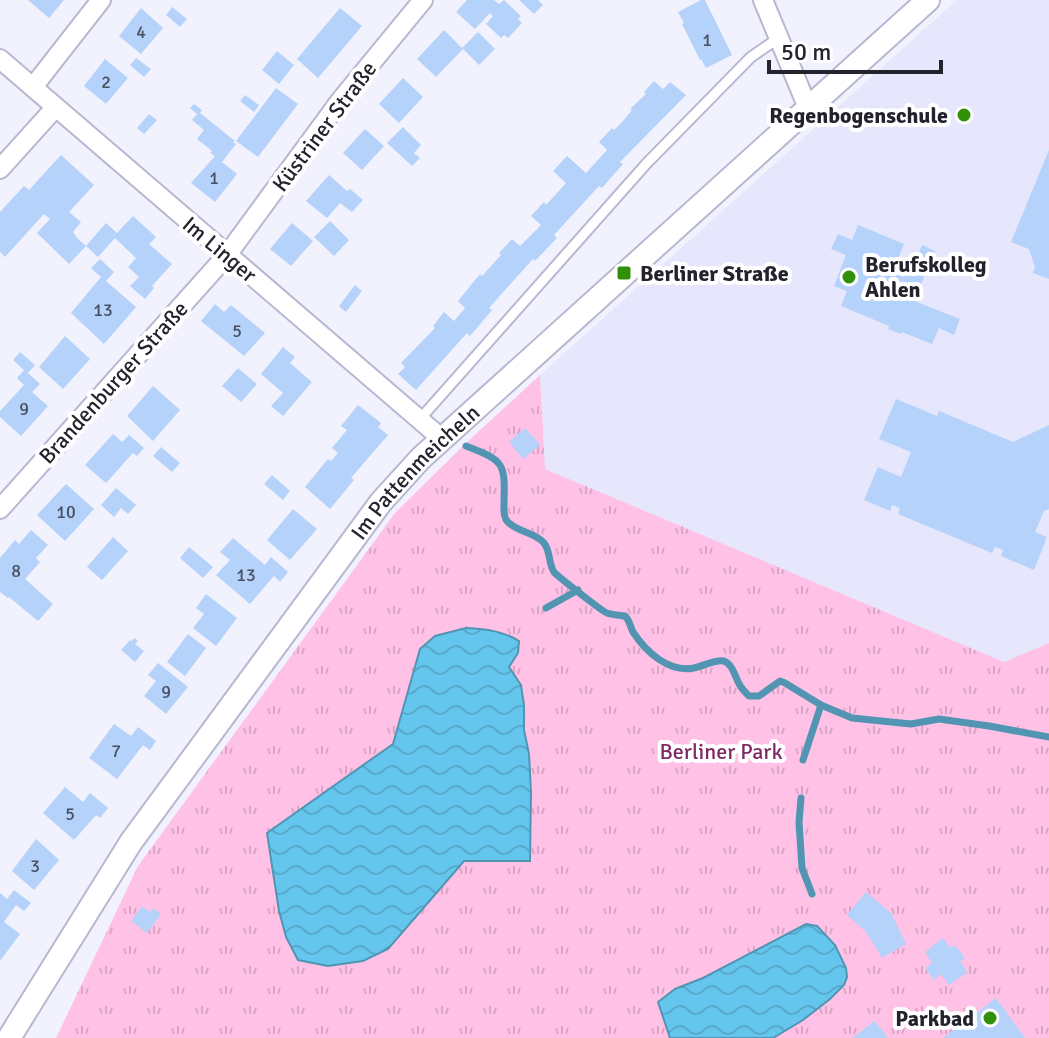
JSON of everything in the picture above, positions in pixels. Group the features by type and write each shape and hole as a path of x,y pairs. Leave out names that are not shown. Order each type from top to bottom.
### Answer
{"street":[{"path":"33,87 101,0"},
{"name":"Küstriner Straße","path":"227,255 340,101 423,0"},
{"path":"763,0 808,108"},
{"name":"Im Pattenmeicheln","path":"9,1038 131,842 381,502 441,438 928,0"},
{"name":"Im Linger","path":"0,59 441,438"},
{"path":"0,169 55,108"},
{"name":"Brandenburger Straße","path":"0,509 227,255"}],"lane":[{"name":"Im Pattenmeicheln","path":"420,419 647,163 751,57 780,37"}],"shaded area":[{"name":"Berufskolleg Ahlen","path":"957,0 1049,0 1049,643 1004,662 544,469 540,375"}],"green space":[{"name":"Berliner Park","path":"540,375 545,469 1004,662 1049,643 1049,1038 1025,1038 996,999 943,1038 773,1038 828,1000 844,985 806,924 703,978 675,989 658,1002 670,1038 56,1038 138,866 395,513","holes":["466,628 518,653 509,667 521,685 524,705 531,792 530,861 464,861 427,902 286,937 267,833 393,744 420,650 435,636"]}],"water":[{"path":"466,628 494,631 519,641 518,653 509,667 521,685 524,705 531,792 530,861 464,861 388,949 363,961 328,966 298,960 286,937 279,911 267,833 393,744 420,649 435,636"},
{"path":"806,924 817,926 835,945 846,968 844,985 830,999 773,1038 670,1038 658,1002 675,989 703,978"}],"building":[{"path":"28,0 64,0 49,18"},
{"path":"467,0 494,0 499,4 504,0 521,16 518,19 522,23 508,38 504,35 501,38 486,24 493,16 490,13 475,29 456,12"},
{"path":"519,0 538,0 543,5 534,14"},
{"path":"705,0 732,55 706,68 678,12"},
{"path":"172,7 187,19 180,27 166,15"},
{"path":"141,8 163,28 141,54 119,36"},
{"path":"340,8 362,26 318,78 297,59"},
{"path":"444,30 462,48 478,32 495,49 479,65 463,49 436,77 417,59"},
{"path":"277,51 294,65 279,84 262,70"},
{"path":"136,58 151,69 144,77 130,65"},
{"path":"105,59 128,78 106,104 84,86"},
{"path":"403,78 423,97 399,123 379,104"},
{"path":"654,81 663,89 670,82 686,95 620,162 623,164 602,188 599,186 554,235 557,238 535,261 533,259 489,308 492,310 470,336 467,333 416,390 398,374 405,367 401,363 435,328 433,326 444,312 454,321 465,308 458,301 512,239 520,246 541,225 531,216 566,183 553,171 567,156 586,173 607,150 599,142 623,121"},
{"path":"276,88 298,104 258,157 236,141"},
{"path":"245,95 259,105 254,112 240,101"},
{"path":"194,104 236,144 222,162 237,174 215,202 191,183 215,156 197,139 204,130 192,120 197,114 190,108"},
{"path":"149,114 157,120 144,134 137,128"},
{"path":"403,127 421,145 414,153 420,158 412,166 387,143"},
{"path":"365,129 384,146 362,170 343,153"},
{"path":"1049,150 1049,279 1033,273 1035,267 1029,249 1011,242"},
{"path":"61,155 94,185 69,212 81,222 73,232 86,246 69,264 37,233 50,219 44,214 5,257 0,252 0,212 24,186 29,190"},
{"path":"329,175 363,200 352,212 340,203 327,218 306,201"},
{"path":"133,216 156,237 149,244 172,264 145,299 130,286 139,277 128,267 136,258 115,238 98,257 86,246 106,223 117,233"},
{"path":"330,221 349,240 334,256 314,237"},
{"path":"292,223 313,241 291,266 270,249"},
{"path":"858,225 904,244 898,259 914,266 922,245 935,251 914,301 960,319 954,335 939,328 932,344 888,329 889,326 841,306 847,291 834,286 846,255 831,249 838,234 852,240"},
{"path":"100,259 114,272 106,281 136,307 104,344 71,313 101,277 91,268"},
{"path":"355,285 362,291 346,312 339,306"},
{"path":"215,304 224,312 231,305 265,333 244,356 201,321"},
{"path":"65,336 90,359 63,389 39,367"},
{"path":"283,347 295,357 290,363 312,382 283,416 271,406 283,393 261,374"},
{"path":"20,352 35,365 28,373 40,384 32,392 48,406 21,436 0,417 0,411 24,385 17,378 24,370 13,360"},
{"path":"238,368 257,384 241,402 222,386"},
{"path":"153,386 180,410 153,441 127,416"},
{"path":"896,399 937,416 939,411 1013,442 1049,425 1049,509 1044,511 1035,532 1047,537 1034,570 1001,556 1003,550 995,547 992,553 898,514 900,508 892,505 890,511 864,500 878,467 901,477 911,452 879,439"},
{"path":"358,405 381,423 378,427 388,435 351,478 354,480 330,509 305,487 328,459 331,461 338,453 332,448 347,430 341,426"},
{"path":"525,428 540,445 523,459 509,442"},
{"path":"113,434 122,442 129,435 144,448 137,456 133,453 106,483 85,465"},
{"path":"161,447 180,463 172,472 153,456"},
{"path":"272,475 290,491 283,500 264,484"},
{"path":"66,484 94,509 65,541 37,515"},
{"path":"116,488 136,505 128,514 121,508 114,517 101,505"},
{"path":"293,509 317,529 290,560 267,540"},
{"path":"31,530 48,545 36,558 40,562 25,579 53,604 38,621 0,592 0,558 15,540 19,544"},
{"path":"113,537 128,551 102,580 87,567"},
{"path":"233,538 265,565 271,557 288,572 280,582 274,576 250,604 216,575 230,560 220,552"},
{"path":"189,547 213,567 203,578 180,558"},
{"path":"206,594 237,618 216,646 193,628 204,614 196,608"},
{"path":"188,634 206,648 185,676 167,662"},
{"path":"134,638 138,641 135,644 144,651 135,662 121,650"},
{"path":"158,663 188,687 166,714 144,696 156,681 148,675"},
{"path":"114,724 131,736 138,727 156,741 150,750 143,745 117,779 89,758"},
{"path":"65,787 83,802 90,793 108,808 100,818 96,815 74,840 43,813"},
{"path":"36,839 59,860 34,890 12,871"},
{"path":"14,890 31,903 24,911 16,905 4,922 20,934 0,961 0,893 7,899"},
{"path":"866,892 891,913 906,944 882,958 866,932 847,915"},
{"path":"142,906 150,912 153,908 161,914 147,933 131,921"},
{"path":"943,938 950,948 955,945 965,958 960,962 968,972 949,985 941,974 934,980 925,968 932,963 925,952"},
{"name":"Parkbad","path":"996,998 1025,1038 943,1038"},
{"name":"Parkbad","path":"875,1021 888,1038 852,1038"}],"waterway":[{"path":"466,446 489,456 500,465 506,519 515,528 536,536 544,543 554,572 604,611 625,616 644,647 667,664 685,669 724,661 749,696 759,696 780,681 821,705 852,718 911,724 939,719 1049,737"},
{"path":"546,608 578,590"},
{"path":"803,760 821,705"},
{"path":"801,798 802,868 812,894"}],"place":[{"name":"Regenbogenschule","path":"964,115"},
{"name":"Berliner Straße","path":"624,273"},
{"name":"Berufskolleg Ahlen","path":"849,277"},
{"name":"Parkbad","path":"990,1018"}]}
